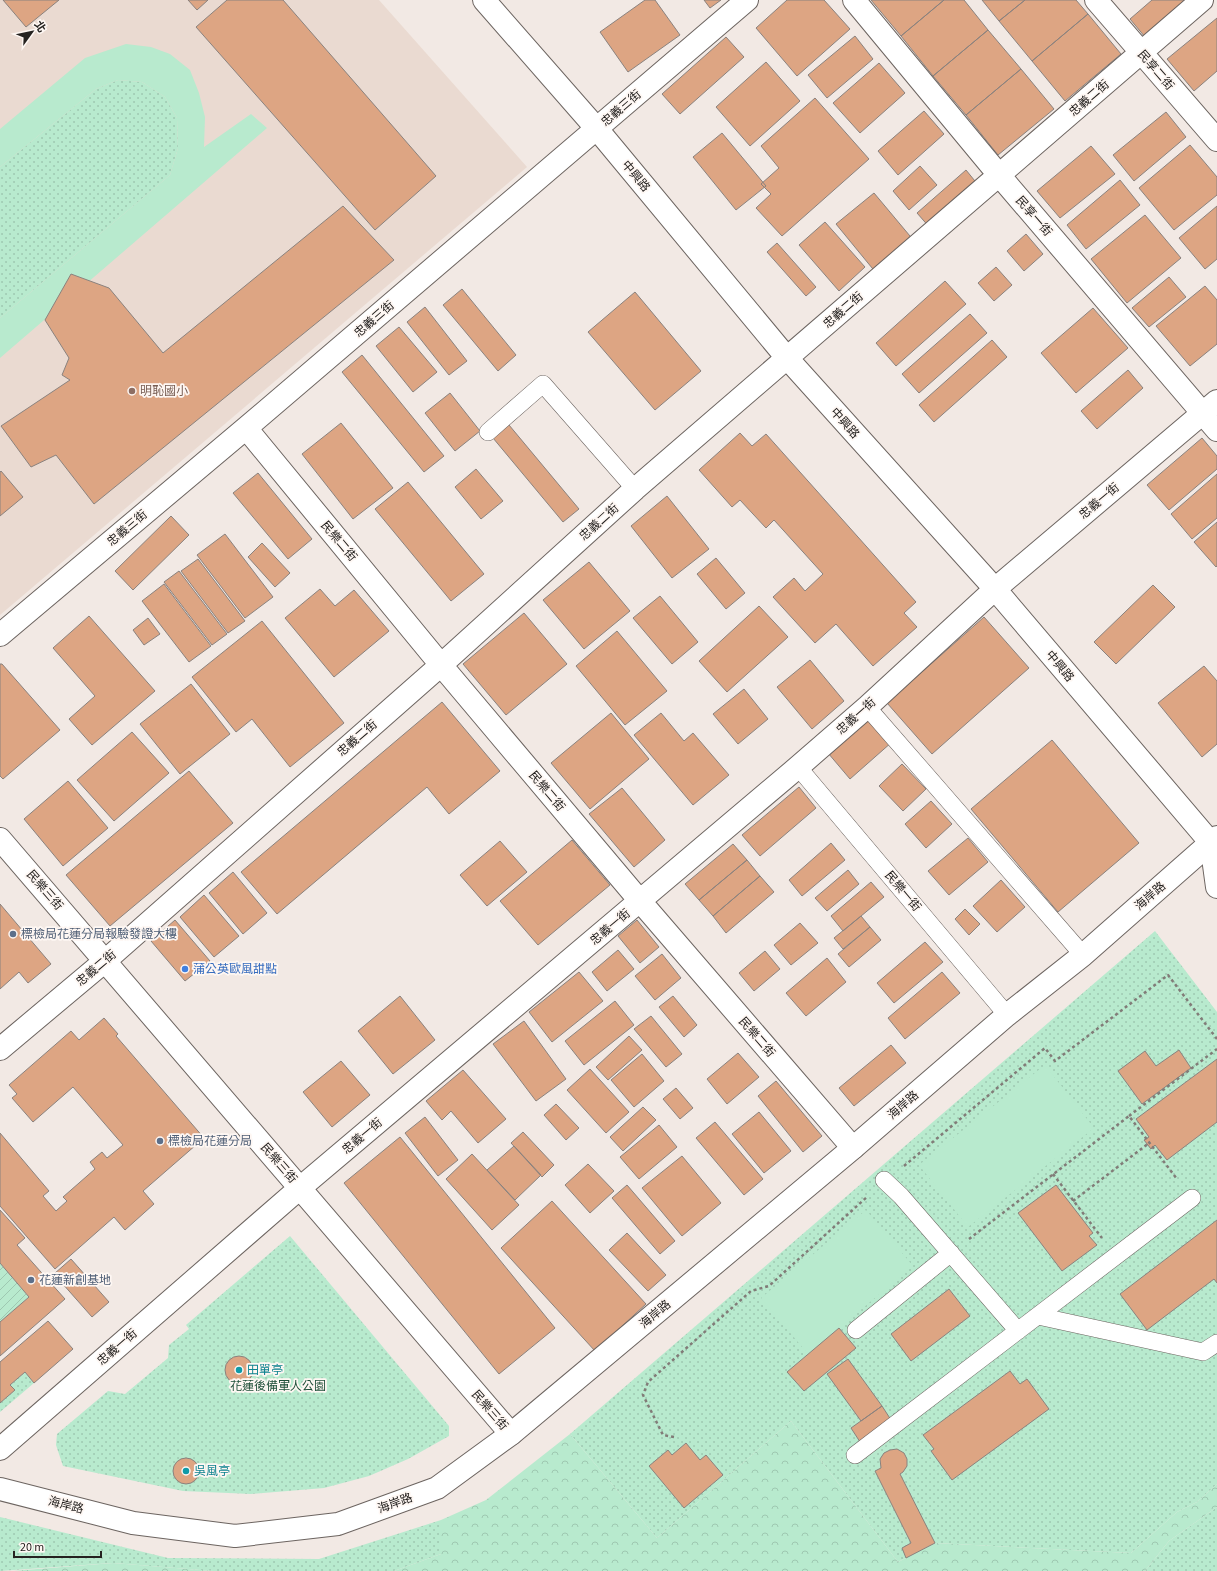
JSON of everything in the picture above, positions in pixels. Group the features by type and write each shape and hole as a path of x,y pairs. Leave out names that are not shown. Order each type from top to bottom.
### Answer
{"street":[{"name":"中興路","path":"484,0 596,129 787,358 995,589 1215,843"},
{"name":"忠義三街","path":"0,635 246,428 747,0"},
{"name":"民享一街","path":"854,0 999,175 1210,407 1217,430"},
{"name":"民享二街","path":"1096,0 1217,140"},
{"name":"忠義二街","path":"0,1049 106,961 441,665 635,489 1202,0"},
{"name":"忠義一街","path":"0,1449 300,1188 798,768 867,707 995,589 1210,407"},
{"name":"民樂二街","path":"246,428 441,665 640,901 853,1148"},
{"name":"民樂三街","path":"0,839 511,1434"},
{"path":"1215,843 1217,887"},
{"name":"海岸路","path":"0,1488 133,1522 235,1536 338,1524 437,1488 511,1434 853,1148 1007,1015 1083,955 1215,843"}],"lane":[{"path":"488,432 543,384 635,489"},
{"path":"867,707 1083,955"},
{"name":"民樂一街","path":"798,768 1007,1015"},
{"path":"884,1180 901,1196 1018,1331"},
{"path":"855,1455 1192,1198"},
{"path":"856,1330 951,1253"},
{"path":"1038,1316 1203,1352 1217,1343"}],"path":[{"path":"951,1253 1217,1049"},
{"path":"1129,1116 1192,1198"},
{"path":"1073,1201 1149,1143"},
{"path":"1053,1174 1115,1256"}],"shaded area":[{"name":"明恥國小","path":"0,0 379,0 527,167 0,615"}],"green space":[{"path":"126,44 151,47 170,54 190,70 199,93 205,117 204,147 251,114 267,128 0,358 0,318 170,175 178,148 177,118 165,97 142,82 118,80 96,89 0,167 0,129 85,58"},
{"path":"118,80 142,82 165,97 177,118 178,148 170,175 0,318 0,167 96,89"},
{"path":"1155,931 1217,1012 1217,1484 1197,1502 1177,1512 1131,1553 935,1543 898,1562 791,1421 657,1538 570,1434"},
{"path":"1045,1065 1094,1128 968,1227 919,1165"},
{"path":"866,1210 913,1266 808,1354 761,1298"},
{"name":"花蓮後備軍人公園","path":"290,1236 449,1426 449,1436 408,1459 369,1476 324,1488 251,1494 183,1491 63,1466 56,1445 57,1434 108,1391 125,1394 168,1358 169,1345 189,1329 186,1325"},
{"path":"0,1263 29,1297 0,1322"},
{"path":"25,1372 34,1383 0,1412 0,1403 15,1390 10,1385"},
{"path":"791,1421 898,1562 935,1543 1131,1553 1177,1512 1197,1502 1217,1484 1217,1507 1169,1541 1145,1571 394,1571 441,1554 441,1520 486,1500 570,1434 657,1538"},
{"path":"1217,1507 1217,1571 1145,1571 1169,1541"},
{"path":"0,1517 168,1558 319,1559 441,1520 441,1554 394,1571 213,1571 113,1563 0,1571"},
{"path":"113,1563 213,1571 12,1571"}],"building":[{"path":"3,0 59,0 26,27"},
{"path":"188,0 208,0 197,10"},
{"path":"227,0 283,0 436,176 375,230 196,27"},
{"path":"645,0 655,0 680,35 628,72 600,32"},
{"path":"704,0 721,0 710,8"},
{"path":"787,0 824,0 850,29 797,76 756,28"},
{"path":"871,0 944,0 901,36"},
{"path":"944,0 964,0 988,30 933,76 901,36"},
{"path":"982,0 1025,0 999,21"},
{"path":"1025,0 1076,0 1088,14 1032,61 999,21"},
{"path":"1152,0 1190,0 1145,37 1130,19"},
{"path":"1088,14 1121,54 1065,101 1032,61"},
{"path":"1217,18 1217,71 1194,91 1167,59"},
{"path":"988,30 1021,69 966,115 933,76"},
{"path":"855,36 873,59 827,98 808,75"},
{"path":"726,37 744,57 680,114 662,94"},
{"path":"766,62 800,101 750,146 716,107"},
{"path":"879,63 905,93 860,133 833,103"},
{"path":"1021,69 1054,109 998,155 966,115"},
{"path":"815,98 869,159 782,236 756,208 771,194 761,184 779,168 761,146"},
{"path":"924,111 944,134 898,175 878,151"},
{"path":"1166,112 1186,137 1134,181 1113,155"},
{"path":"722,133 766,186 736,210 693,157"},
{"path":"1190,145 1217,177 1217,195 1174,230 1139,188"},
{"path":"1091,146 1115,174 1060,218 1037,191"},
{"path":"920,166 937,185 909,210 893,191"},
{"path":"966,170 979,186 931,229 917,213"},
{"path":"1120,180 1140,205 1086,249 1067,225"},
{"path":"874,193 915,242 877,274 836,224"},
{"path":"343,206 394,260 94,504 56,455 31,467 1,426 70,380 62,375 69,358 45,320 71,274 109,288 163,353"},
{"path":"1217,206 1217,259 1205,269 1179,238"},
{"path":"1145,215 1181,258 1127,303 1091,259"},
{"path":"825,222 865,267 839,291 799,245"},
{"path":"1026,234 1043,254 1024,271 1007,251"},
{"path":"777,243 816,287 806,296 767,252"},
{"path":"996,267 1012,285 994,301 978,283"},
{"path":"1169,277 1186,297 1149,327 1132,308"},
{"path":"945,281 966,304 896,366 876,343"},
{"path":"1205,286 1217,300 1217,344 1190,366 1156,326"},
{"path":"462,289 516,355 498,371 443,305"},
{"path":"635,292 701,371 655,410 588,332"},
{"path":"425,307 467,361 449,375 407,322"},
{"path":"1093,308 1128,348 1076,393 1041,353"},
{"path":"970,314 987,333 919,393 902,374"},
{"path":"399,327 437,372 413,392 376,346"},
{"path":"992,340 1007,357 934,422 919,405"},
{"path":"362,355 444,456 424,472 342,372"},
{"path":"1128,370 1143,388 1097,429 1081,411"},
{"path":"450,393 480,431 455,451 425,413"},
{"path":"504,419 579,509 563,522 488,432"},
{"path":"341,423 393,488 353,519 302,454"},
{"path":"740,433 752,446 766,434 916,602 904,613 917,627 873,666 836,624 815,643 773,597 794,578 805,591 823,574 774,520 766,528 740,500 732,507 699,470"},
{"path":"1202,438 1217,456 1217,469 1169,510 1147,485"},
{"path":"476,469 503,501 481,519 455,487"},
{"path":"1,471 23,497 0,516 0,472"},
{"path":"258,473 312,539 288,559 233,493"},
{"path":"1217,474 1217,518 1192,539 1171,514"},
{"path":"408,482 484,574 451,601 375,509"},
{"path":"667,496 709,549 672,578 631,526"},
{"path":"171,516 189,535 133,590 115,571"},
{"path":"1217,522 1217,566 1216,567 1194,542"},
{"path":"225,534 273,597 245,618 197,555"},
{"path":"262,543 290,573 275,587 248,557"},
{"path":"716,558 745,593 726,609 697,574"},
{"path":"198,559 245,621 228,633 181,571"},
{"path":"589,562 630,611 584,649 543,600"},
{"path":"179,571 227,634 212,645 164,582"},
{"path":"164,584 211,646 189,662 142,601"},
{"path":"1153,585 1175,607 1116,664 1094,642"},
{"path":"320,589 335,606 354,590 389,631 334,677 285,618"},
{"path":"660,596 698,642 672,664 633,618"},
{"path":"759,606 788,637 727,692 699,661"},
{"path":"524,613 567,664 506,715 463,664"},
{"path":"89,616 155,691 92,745 69,719 95,696 53,648"},
{"path":"984,617 1029,668 932,754 887,703"},
{"path":"148,618 160,634 144,645 133,630"},
{"path":"262,621 344,723 290,767 252,719 236,732 192,677"},
{"path":"617,631 667,691 625,725 576,666"},
{"path":"810,660 844,701 812,729 777,687"},
{"path":"0,664 2,664 60,730 3,779 0,776"},
{"path":"1204,666 1217,681 1217,744 1202,757 1158,703"},
{"path":"191,684 230,734 180,774 140,724"},
{"path":"744,689 768,719 738,744 713,714"},
{"path":"442,702 500,771 449,814 427,787 277,914 241,872"},
{"path":"611,713 649,759 590,809 551,763"},
{"path":"661,713 684,741 693,733 729,775 693,805 634,735"},
{"path":"869,717 892,742 850,779 828,753"},
{"path":"132,732 169,773 114,821 77,780"},
{"path":"1052,740 1139,843 1058,912 971,809"},
{"path":"902,764 926,789 903,811 879,786"},
{"path":"189,771 233,823 110,926 66,875"},
{"path":"68,781 108,828 63,866 24,819"},
{"path":"799,787 816,808 760,856 742,835"},
{"path":"622,788 665,840 634,867 589,814"},
{"path":"931,801 952,824 926,848 905,824"},
{"path":"968,838 988,862 949,895 928,871"},
{"path":"572,840 610,885 538,945 500,901"},
{"path":"500,841 527,872 487,906 460,875"},
{"path":"831,843 845,860 802,896 789,880"},
{"path":"733,844 747,860 699,900 685,884"},
{"path":"747,860 760,876 713,916 699,900"},
{"path":"848,870 859,884 827,911 815,898"},
{"path":"233,872 267,913 243,934 209,893"},
{"path":"760,876 774,892 726,933 713,916"},
{"path":"1001,880 1025,907 997,932 973,906"},
{"path":"871,882 884,897 843,931 831,916"},
{"path":"204,895 239,936 214,957 180,917"},
{"name":"標檢局花蓮分局報驗發證大樓","path":"0,904 51,964 28,983 19,972 0,989"},
{"path":"965,909 980,924 969,935 955,919"},
{"path":"861,916 870,927 843,949 834,938"},
{"path":"175,920 210,961 185,981 151,941"},
{"path":"637,920 659,947 640,963 618,936"},
{"path":"800,923 818,943 791,965 774,945"},
{"path":"870,927 881,940 849,967 838,954"},
{"path":"925,942 943,962 894,1003 877,983"},
{"path":"618,950 634,969 607,991 592,972"},
{"path":"765,951 780,969 754,991 739,973"},
{"path":"662,954 681,978 655,1000 635,976"},
{"path":"827,958 846,982 806,1016 786,993"},
{"path":"579,972 603,1001 552,1042 529,1012"},
{"path":"942,972 960,993 905,1039 888,1018"},
{"path":"400,996 435,1040 393,1074 358,1031"},
{"path":"673,996 697,1025 684,1037 659,1007"},
{"path":"615,1001 634,1025 584,1065 565,1041"},
{"path":"651,1016 682,1054 666,1067 634,1029"},
{"name":"標檢局花蓮分局","path":"104,1018 118,1034 116,1036 204,1138 143,1191 154,1204 125,1230 114,1217 55,1269 0,1206 0,1133 49,1191 43,1196 56,1211 67,1201 63,1197 95,1169 90,1162 102,1152 107,1158 123,1145 73,1087 33,1122 12,1098 17,1094 9,1085 71,1031 79,1040"},
{"path":"524,1021 566,1079 536,1101 493,1044"},
{"path":"629,1036 642,1050 608,1080 596,1067"},
{"path":"891,1045 906,1063 854,1106 839,1088"},
{"path":"1179,1050 1191,1068 1142,1104 1118,1071 1145,1051 1156,1066"},
{"path":"738,1053 759,1077 727,1104 707,1079"},
{"path":"642,1054 664,1081 634,1107 611,1080"},
{"path":"1217,1059 1217,1122 1167,1160 1155,1145 1151,1149 1144,1140 1149,1137 1136,1119"},
{"path":"341,1061 370,1095 332,1127 303,1092"},
{"path":"590,1069 629,1112 606,1133 567,1090"},
{"path":"463,1070 506,1119 478,1143 451,1111 442,1120 426,1101"},
{"path":"776,1081 822,1136 803,1152 758,1096"},
{"path":"676,1088 693,1108 680,1119 663,1099"},
{"path":"556,1104 579,1128 566,1140 544,1115"},
{"path":"643,1107 656,1120 623,1151 610,1137"},
{"path":"759,1112 791,1151 764,1173 732,1134"},
{"path":"425,1117 458,1160 438,1176 405,1133"},
{"path":"715,1122 763,1179 744,1195 696,1138"},
{"path":"659,1125 677,1147 639,1179 620,1157"},
{"path":"523,1132 554,1165 542,1177 511,1143"},
{"path":"400,1137 555,1328 499,1374 344,1183"},
{"path":"514,1146 541,1175 515,1200 487,1170"},
{"path":"472,1154 519,1205 492,1230 446,1179"},
{"path":"682,1156 721,1203 682,1236 642,1188"},
{"path":"588,1164 614,1191 590,1213 565,1185"},
{"path":"627,1185 675,1241 660,1254 612,1198"},
{"path":"1056,1185 1093,1233 1089,1236 1097,1245 1062,1271 1018,1213"},
{"path":"552,1201 646,1304 595,1351 501,1248"},
{"name":"花蓮新創基地","path":"0,1210 25,1238 17,1245 65,1299 0,1356 0,1322 29,1297 0,1263"},
{"path":"1217,1220 1217,1283 1214,1279 1147,1330 1120,1294"},
{"path":"627,1233 666,1275 648,1291 609,1250"},
{"path":"71,1259 109,1302 92,1317 54,1274"},
{"path":"949,1289 970,1316 911,1361 891,1334"},
{"path":"48,1321 73,1349 34,1383 25,1372 10,1385 15,1390 0,1403 0,1362"},
{"path":"839,1328 856,1348 804,1391 787,1372"},
{"name":"田單亭","path":"239,1356 249,1360 253,1370 249,1380 239,1384 229,1380 225,1370 229,1360"},
{"path":"848,1359 882,1406 861,1421 827,1374"},
{"path":"1010,1371 1020,1384 1027,1379 1049,1409 952,1480 931,1451 934,1449 923,1435"},
{"path":"882,1406 893,1423 862,1445 851,1428"},
{"path":"686,1443 700,1460 706,1455 723,1475 684,1508 649,1466 668,1450 672,1455"},
{"path":"897,1449 904,1453 907,1459 907,1466 900,1474 935,1543 906,1558 902,1548 911,1543 875,1471 881,1468 880,1459 884,1453"},
{"name":"吳風亭","path":"186,1458 195,1462 199,1471 195,1480 186,1484 177,1480 173,1471 177,1462"}],"place":[{"name":"明恥國小","path":"132,391"},
{"name":"標檢局花蓮分局報驗發證大樓","path":"13,934"},
{"name":"蒲公英歐風甜點","path":"185,969"},
{"name":"標檢局花蓮分局","path":"160,1141"},
{"name":"花蓮新創基地","path":"31,1280"},
{"name":"田單亭","path":"239,1370"},
{"name":"吳風亭","path":"186,1471"}]}
